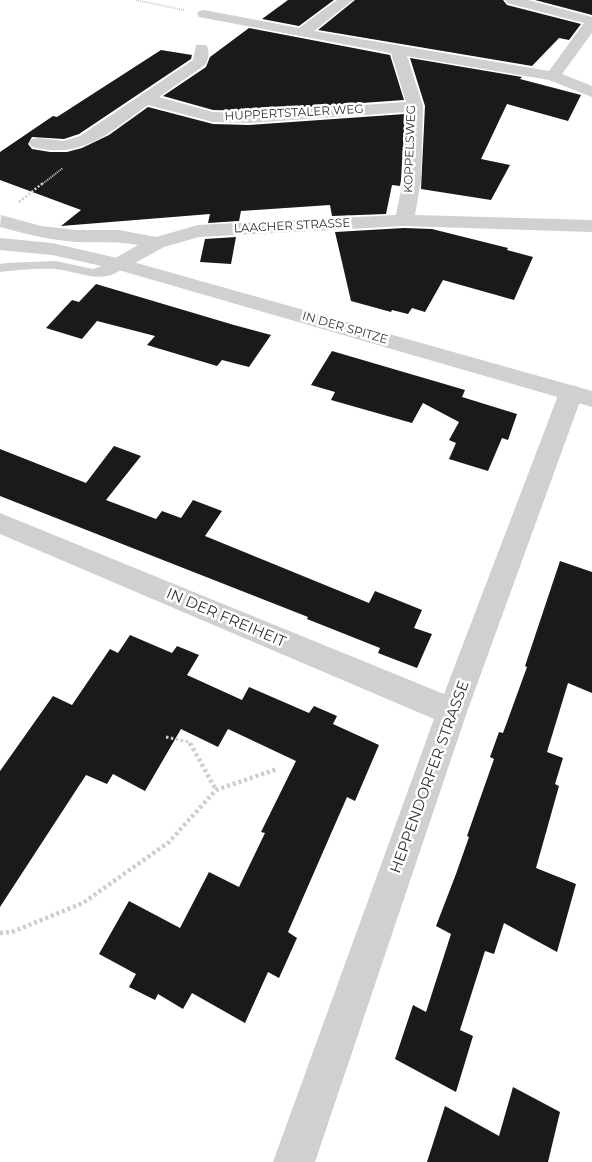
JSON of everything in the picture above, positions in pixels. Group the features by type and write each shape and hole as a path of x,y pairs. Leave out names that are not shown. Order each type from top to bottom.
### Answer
{"street":[{"path":"302,33 346,0"},
{"path":"512,0 592,22 554,76"},
{"path":"204,14 302,33 554,76 592,92"},
{"path":"38,144 66,146 90,138 200,62 201,48"},
{"name":"KOPPELSWEG","path":"398,50 414,106 412,180 404,220"},
{"name":"HUPPERTSTALER WEG","path":"146,99 213,117 249,118 414,106"},
{"path":"6,214 40,232 76,236 119,236 157,244"},
{"name":"LAACHER STRASSE","path":"119,264 157,244 198,231 404,220 592,226"},
{"path":"0,244 52,249 119,264"},
{"name":"IN DER SPITZE","path":"119,264 582,396"},
{"name":"HEPPENDORFER STRASSE","path":"294,1162 452,712 582,396"},
{"name":"IN DER FREIHEIT","path":"0,523 452,712"}],"lane":[{"path":"0,268 58,265 98,274 119,264"}],"path":[{"path":"136,0 204,14"},
{"path":"6,214 69,164 66,146"},
{"path":"166,737 189,742 216,790"},
{"path":"0,933 12,932 83,903 169,842 216,790 277,769"}],"building":[{"path":"288,0 334,0 299,26 262,19"},
{"path":"355,0 503,0 507,5 581,24 569,40 559,38 532,66 318,30"},
{"path":"535,0 592,0 592,15"},
{"path":"249,28 390,55 404,100 249,111 213,110 163,96 206,67 210,57"},
{"path":"161,50 192,55 191,59 79,134 64,139 32,137 28,144 32,149 50,152 67,152 82,148 109,135 148,107 213,124 249,125 405,114 400,186 392,185 386,214 332,216 330,205 241,211 239,221 208,223 210,214 61,226 81,210 0,180 0,152 53,116 57,117"},
{"path":"410,58 522,77 520,79 581,95 568,121 507,104 481,159 510,165 491,200 421,189 425,106"},
{"path":"404,228 432,229 508,248 507,250 533,257 514,300 443,280 425,312 412,308 408,314 392,310 391,312 351,301 335,232"},
{"path":"236,237 231,264 200,262 205,239"},
{"path":"96,284 271,335 249,367 222,360 217,366 147,345 155,336 97,321 82,339 46,328 72,300 79,302"},
{"path":"332,351 465,390 462,397 517,414 508,440 502,438 488,471 449,459 456,443 449,440 459,422 423,403 412,423 331,400 335,392 311,385"},
{"path":"114,446 141,456 106,500 156,519 162,511 181,518 193,500 222,511 205,536 369,603 375,591 422,610 414,628 432,634 417,668 378,653 380,648 307,619 308,617 0,496 0,449 86,483"},
{"path":"560,561 592,572 592,693 568,683 547,752 563,758 555,784 559,786 536,868 576,884 557,952 504,923 494,954 485,951 460,1030 473,1036 456,1092 395,1059 413,1005 426,1012 451,934 436,926 469,837 467,836 494,759 490,757 499,732 503,733 527,667 525,666"},
{"path":"130,635 172,653 177,646 199,655 187,675 242,700 249,687 309,713 314,706 337,716 333,724 379,745 355,801 347,797 288,932 297,938 279,978 268,972 245,1023 192,993 183,1009 158,994 155,1000 129,987 136,974 99,954 129,901 180,928 209,872 239,887 265,833 261,832 296,761 228,729 218,747 181,729 145,791 113,774 107,784 86,775 0,907 0,771 53,696 72,705 110,649 118,653"},
{"path":"513,1087 560,1112 548,1162 427,1162 445,1106 499,1136"}]}
